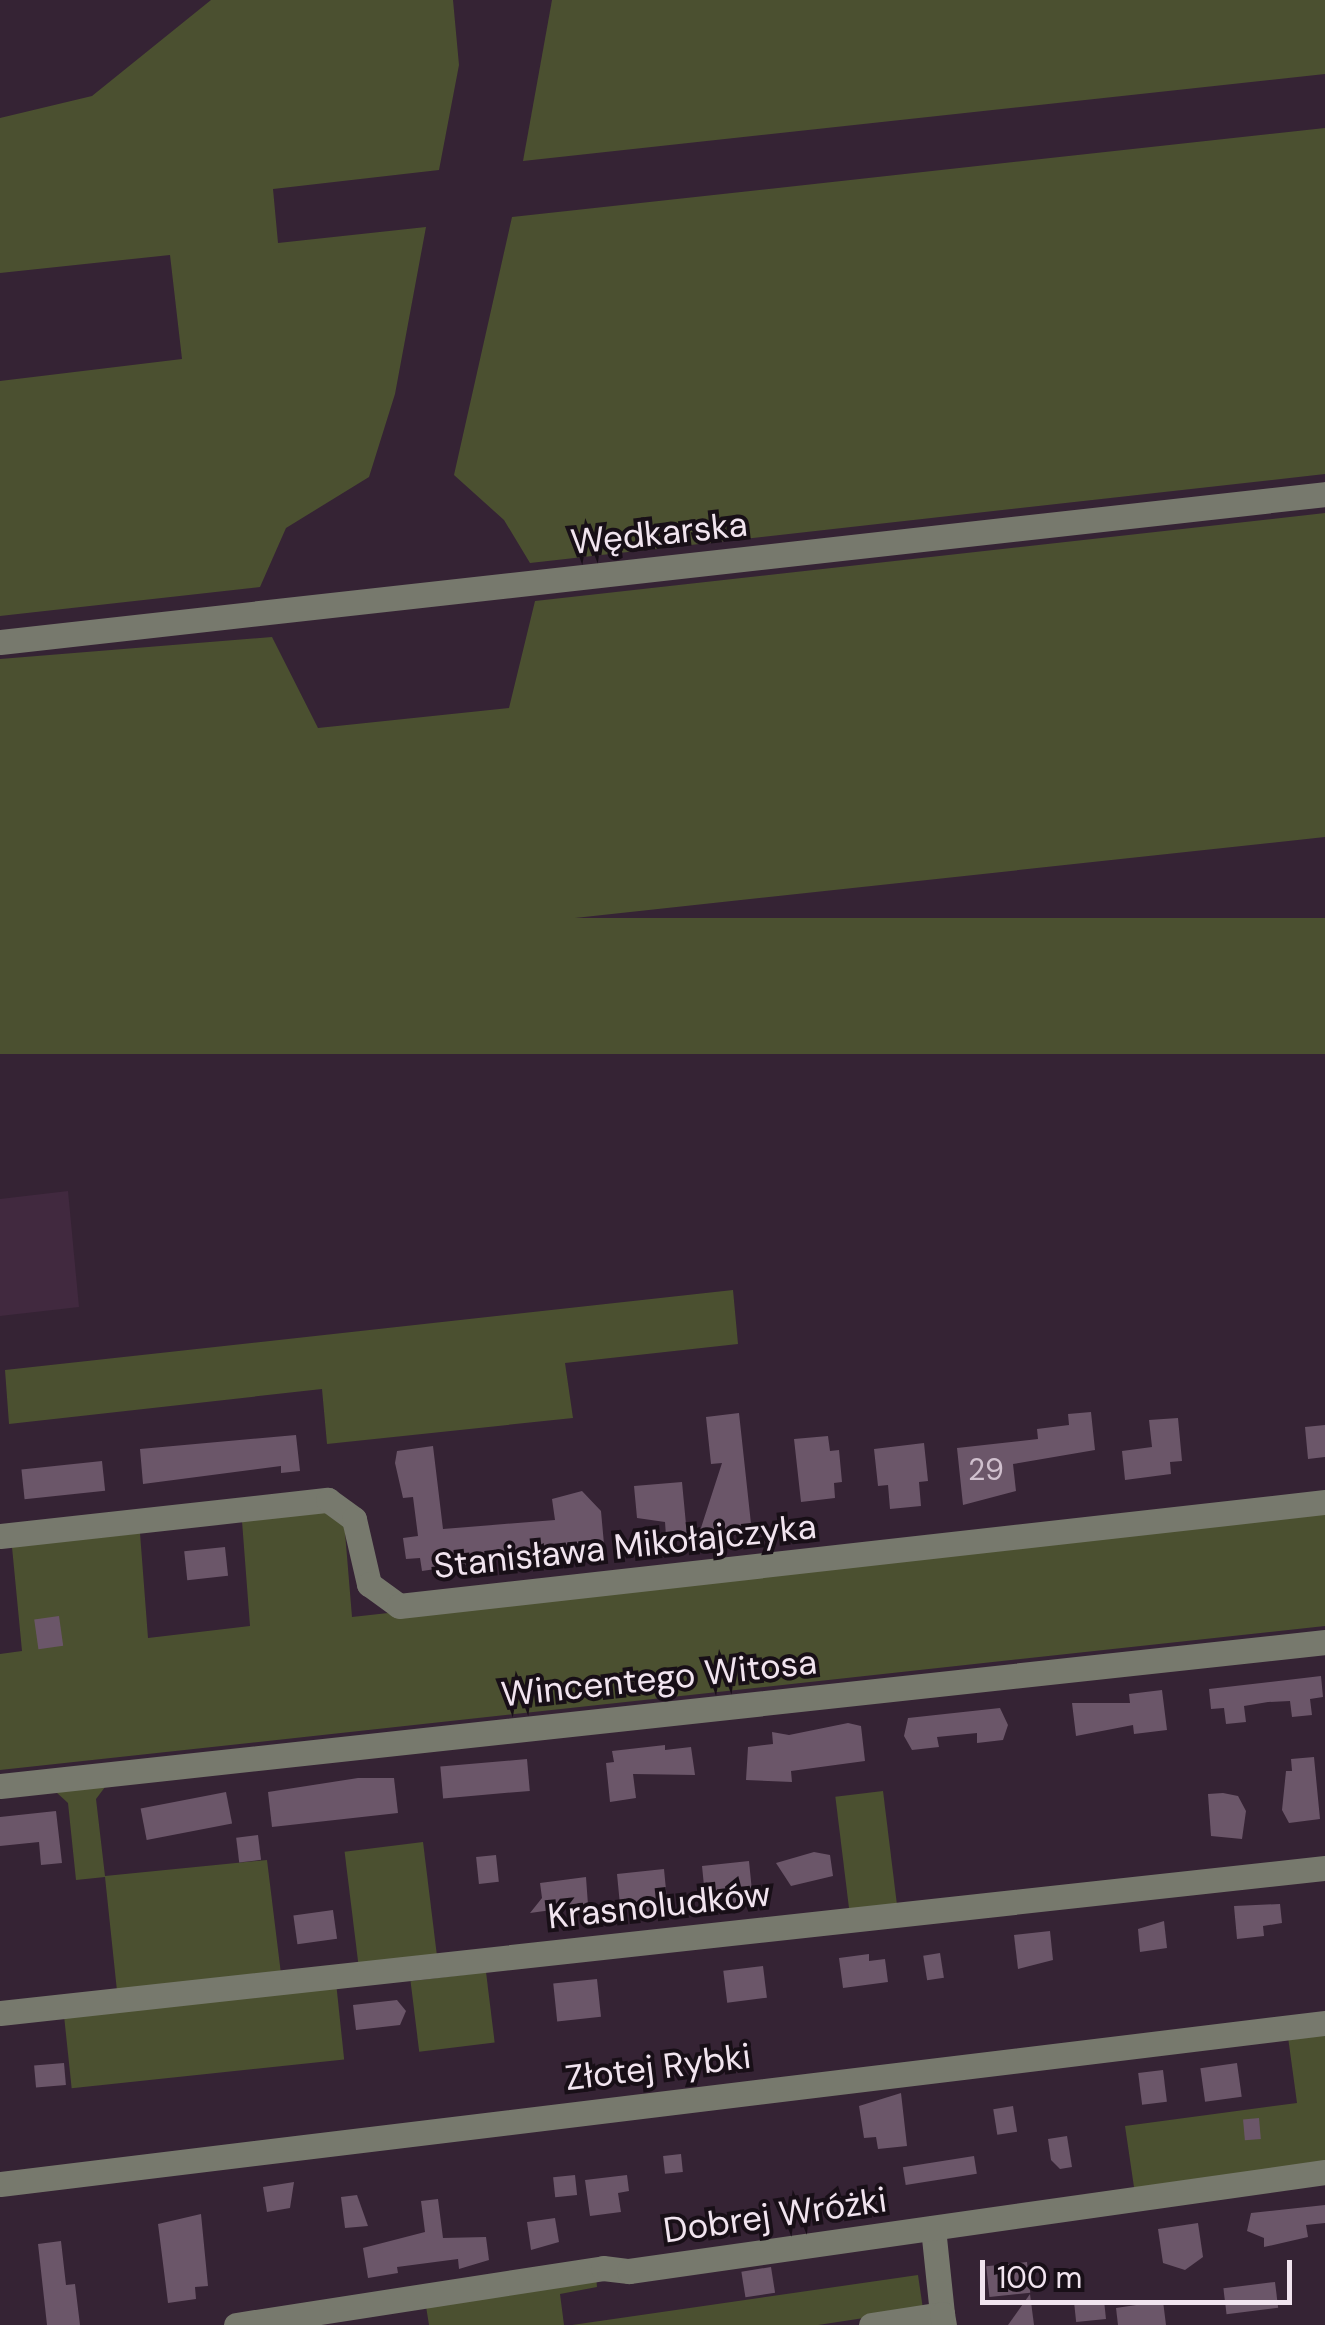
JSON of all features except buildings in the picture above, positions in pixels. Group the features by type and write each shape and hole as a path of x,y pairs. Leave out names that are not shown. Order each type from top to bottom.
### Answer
{"street":[{"name":"Wędkarska","path":"0,642 1325,494"},
{"name":"Stanisława Mikołajczyka","path":"0,1536 328,1500 354,1519 369,1584 400,1606 1325,1502"},
{"name":"Wincentego Witosa","path":"0,1786 1325,1642"},
{"name":"Krasnoludków","path":"0,2012 1325,1868"},
{"name":"Złotej Rybki","path":"0,2184 1325,2023"},
{"name":"Dobrej Wróżki","path":"236,2325 604,2268 629,2271 1325,2172"},
{"path":"872,2325 943,2320 932,2228"}],"shaded area":[{"path":"68,1191 79,1307 0,1316 0,1199"}],"green space":[{"path":"211,0 453,0 459,65 439,170 273,189 278,243 426,227 395,394 369,477 286,528 260,587 0,616 0,381 182,359 170,255 0,273 0,118 92,96"},
{"path":"552,0 1325,0 1325,74 523,161"},
{"path":"1325,128 1325,474 530,563 504,520 454,475 512,217"},
{"path":"1325,513 1325,837 0,980 0,659 272,637 318,728 509,708 535,601"},
{"path":"0,918 1325,918 1325,1054 0,1054"},
{"path":"733,1290 738,1344 565,1363 573,1418 327,1444 322,1389 9,1424 5,1370"},
{"path":"1325,1510 1325,1626 0,1770 0,1654 22,1651 12,1547 140,1533 148,1638 250,1626 242,1521 334,1511 344,1520 352,1617"},
{"path":"105,1787 96,1799 105,1876 267,1860 281,1974 117,1991 105,1877 76,1880 68,1803 56,1792"},
{"path":"883,1791 897,1907 850,1913 835,1797"},
{"path":"423,1842 437,1957 359,1967 345,1852"},
{"path":"486,1972 495,2042 419,2052 411,1981"},
{"path":"336,1982 344,2060 72,2088 64,2011"},
{"path":"1325,2032 1325,2167 1135,2194 1125,2126 1297,2103 1288,2037"},
{"path":"918,2275 923,2309 818,2325 572,2325"},
{"path":"596,2276 597,2287 560,2294 564,2325 429,2325 425,2300"}]}
